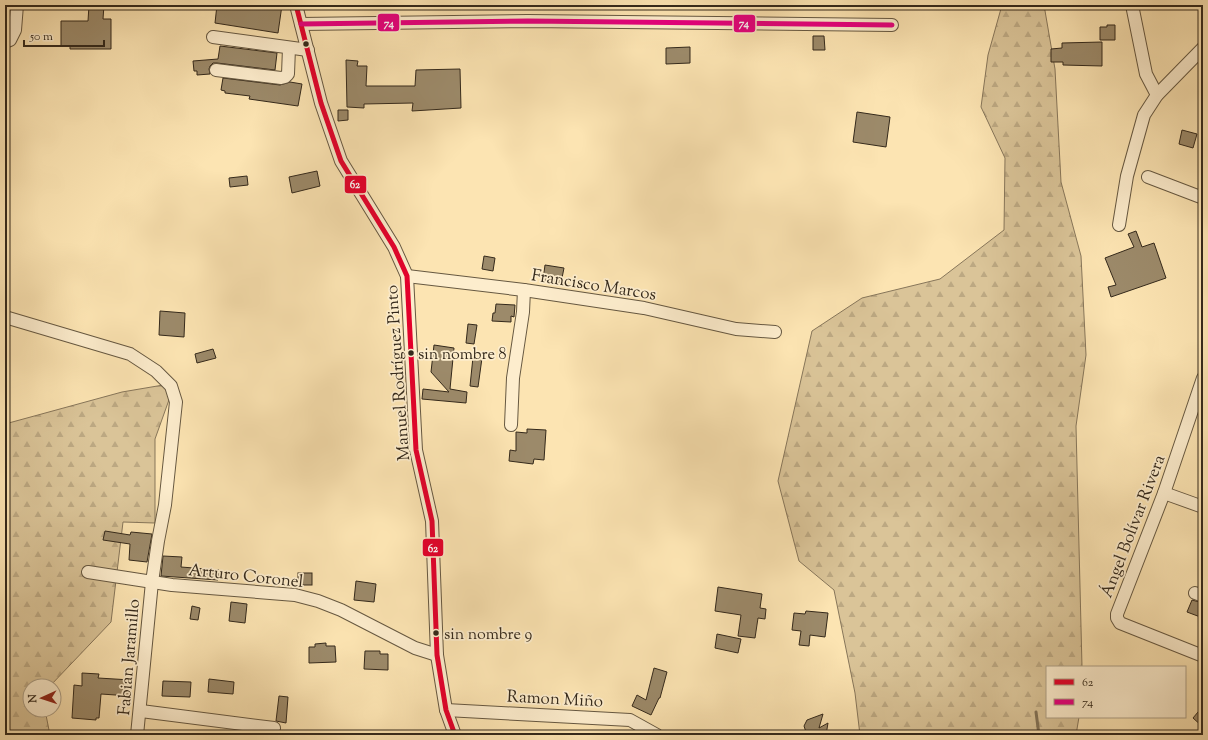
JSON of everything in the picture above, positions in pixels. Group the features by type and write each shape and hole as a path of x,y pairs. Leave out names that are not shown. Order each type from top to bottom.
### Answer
{"street":[{"path":"7,44 13,36 15,30 17,5"},
{"name":"Manuel Rodríguez Pinto","path":"296,5 321,103 341,161 394,247 407,276 416,450 432,521 437,655 446,710 455,735"},
{"path":"1132,5 1146,74 1157,95"},
{"path":"301,24 528,21 892,25"},
{"path":"213,37 308,50"},
{"path":"216,70 281,78 285,77 288,74 289,48"},
{"path":"1119,225 1127,176 1144,115 1157,95 1203,48"},
{"path":"1148,177 1203,198"},
{"name":"Francisco Marcos","path":"407,276 524,290 644,308 736,329 775,332"},
{"path":"511,425 513,378 523,312 524,290"},
{"name":"Fabian Jaramillo","path":"5,317 130,354 156,372 171,386 176,402 166,505 158,541 152,582 137,735"},
{"name":"Ángel Bolívar Rivera","path":"1203,378 1164,493 1117,614 1117,618 1120,623 1203,656"},
{"path":"1164,493 1203,507"},
{"name":"Arturo Coronel","path":"88,572 152,582 295,595 341,610 415,648 437,655"},
{"name":"Ramon Miño","path":"446,710 630,720 657,735"},
{"path":"140,711 274,728"}],"green space":[{"path":"1002,5 1044,5 1055,69 1061,182 1081,256 1086,355 1076,426 1082,666 1046,666 1046,718 1079,718 1076,735 860,735 855,693 834,590 799,561 778,481 812,331 862,298 940,279 1004,230 1005,158 981,107 988,55"},
{"path":"175,383 155,439 155,523 123,522 111,622 58,678 22,678 22,718 47,718 50,735 5,735 5,424 122,392"}],"building":[{"path":"89,5 104,5 103,19 111,19 111,49 70,49 70,46 61,46 61,21 88,21"},
{"path":"217,5 282,5 278,33 215,23"},
{"path":"1107,25 1115,25 1115,40 1100,40 1100,27 1107,27"},
{"path":"813,36 824,36 825,50 813,50"},
{"path":"1102,42 1102,66 1063,65 1063,62 1051,62 1051,49 1062,48 1062,43"},
{"path":"220,46 277,53 275,70 213,63 209,69 210,74 197,75 197,71 194,71 193,61 218,59"},
{"path":"690,47 690,63 666,64 666,48"},
{"path":"346,60 358,61 357,66 367,66 366,86 415,86 416,70 460,69 461,108 412,111 413,103 364,104 364,108 347,107"},
{"path":"223,78 280,85 290,82 302,84 298,106 249,99 250,96 225,93 225,91 221,90"},
{"path":"338,110 348,110 348,120 338,121"},
{"path":"857,112 890,117 886,147 853,142"},
{"path":"1182,130 1197,134 1193,148 1179,144"},
{"path":"317,171 320,186 292,193 289,177"},
{"path":"247,176 248,185 230,187 229,178"},
{"path":"1136,231 1142,247 1154,243 1166,278 1111,297 1108,287 1116,285 1105,258 1134,247 1128,234"},
{"path":"484,256 495,258 493,271 482,269"},
{"path":"545,265 564,268 561,283 543,280"},
{"path":"496,304 515,305 514,317 511,316 511,322 492,321"},
{"path":"160,311 185,313 184,337 159,335"},
{"path":"468,324 477,325 474,344 466,343"},
{"path":"434,345 454,348 450,389 467,392 466,403 422,399 423,389 449,392 431,372"},
{"path":"213,349 216,358 197,363 195,354"},
{"path":"473,357 482,358 478,387 470,386"},
{"path":"527,429 546,430 544,460 534,459 533,464 509,461 510,450 516,451 516,432 527,433"},
{"path":"105,531 130,535 131,532 152,534 147,562 129,560 130,544 103,540"},
{"path":"163,556 182,557 181,567 219,570 218,580 161,576"},
{"path":"298,573 312,573 312,585 298,585"},
{"path":"356,581 376,584 374,602 354,600"},
{"path":"718,587 762,594 760,608 766,609 765,619 758,618 755,638 738,636 741,615 715,611"},
{"path":"1192,600 1203,603 1203,618 1187,612"},
{"path":"231,602 247,604 245,623 229,621"},
{"path":"192,606 200,608 198,620 190,619"},
{"path":"806,611 828,613 825,637 810,635 809,646 799,645 801,631 792,630 794,613 805,614"},
{"path":"717,634 741,639 738,653 715,648"},
{"path":"326,643 326,646 335,646 336,662 309,663 309,647 315,647 315,644"},
{"path":"365,651 380,651 380,654 388,654 388,670 364,669"},
{"path":"654,668 667,672 660,698 651,715 632,706 637,695 646,700"},
{"path":"82,673 99,674 98,678 131,680 130,696 101,694 99,718 96,718 96,720 72,718 74,685 82,686"},
{"path":"209,679 234,682 233,694 208,692"},
{"path":"163,681 191,682 190,697 162,696"},
{"path":"279,696 288,697 286,723 276,721"},
{"path":"1203,706 1203,727 1193,718"},
{"path":"823,714 819,728 828,723 826,735 807,735 804,726 807,720"}],"waterway":[{"path":"1036,712 1039,735"}],"transit line":[{"name":"62","path":"296,5 321,103 341,161 394,247 407,276 416,450 432,521 437,655 446,710 455,735"},
{"name":"74","path":"301,24 528,21 892,25"}],"place":[{"name":"sin nombre 8","path":"411,353"},
{"name":"sin nombre 9","path":"436,633"}]}
